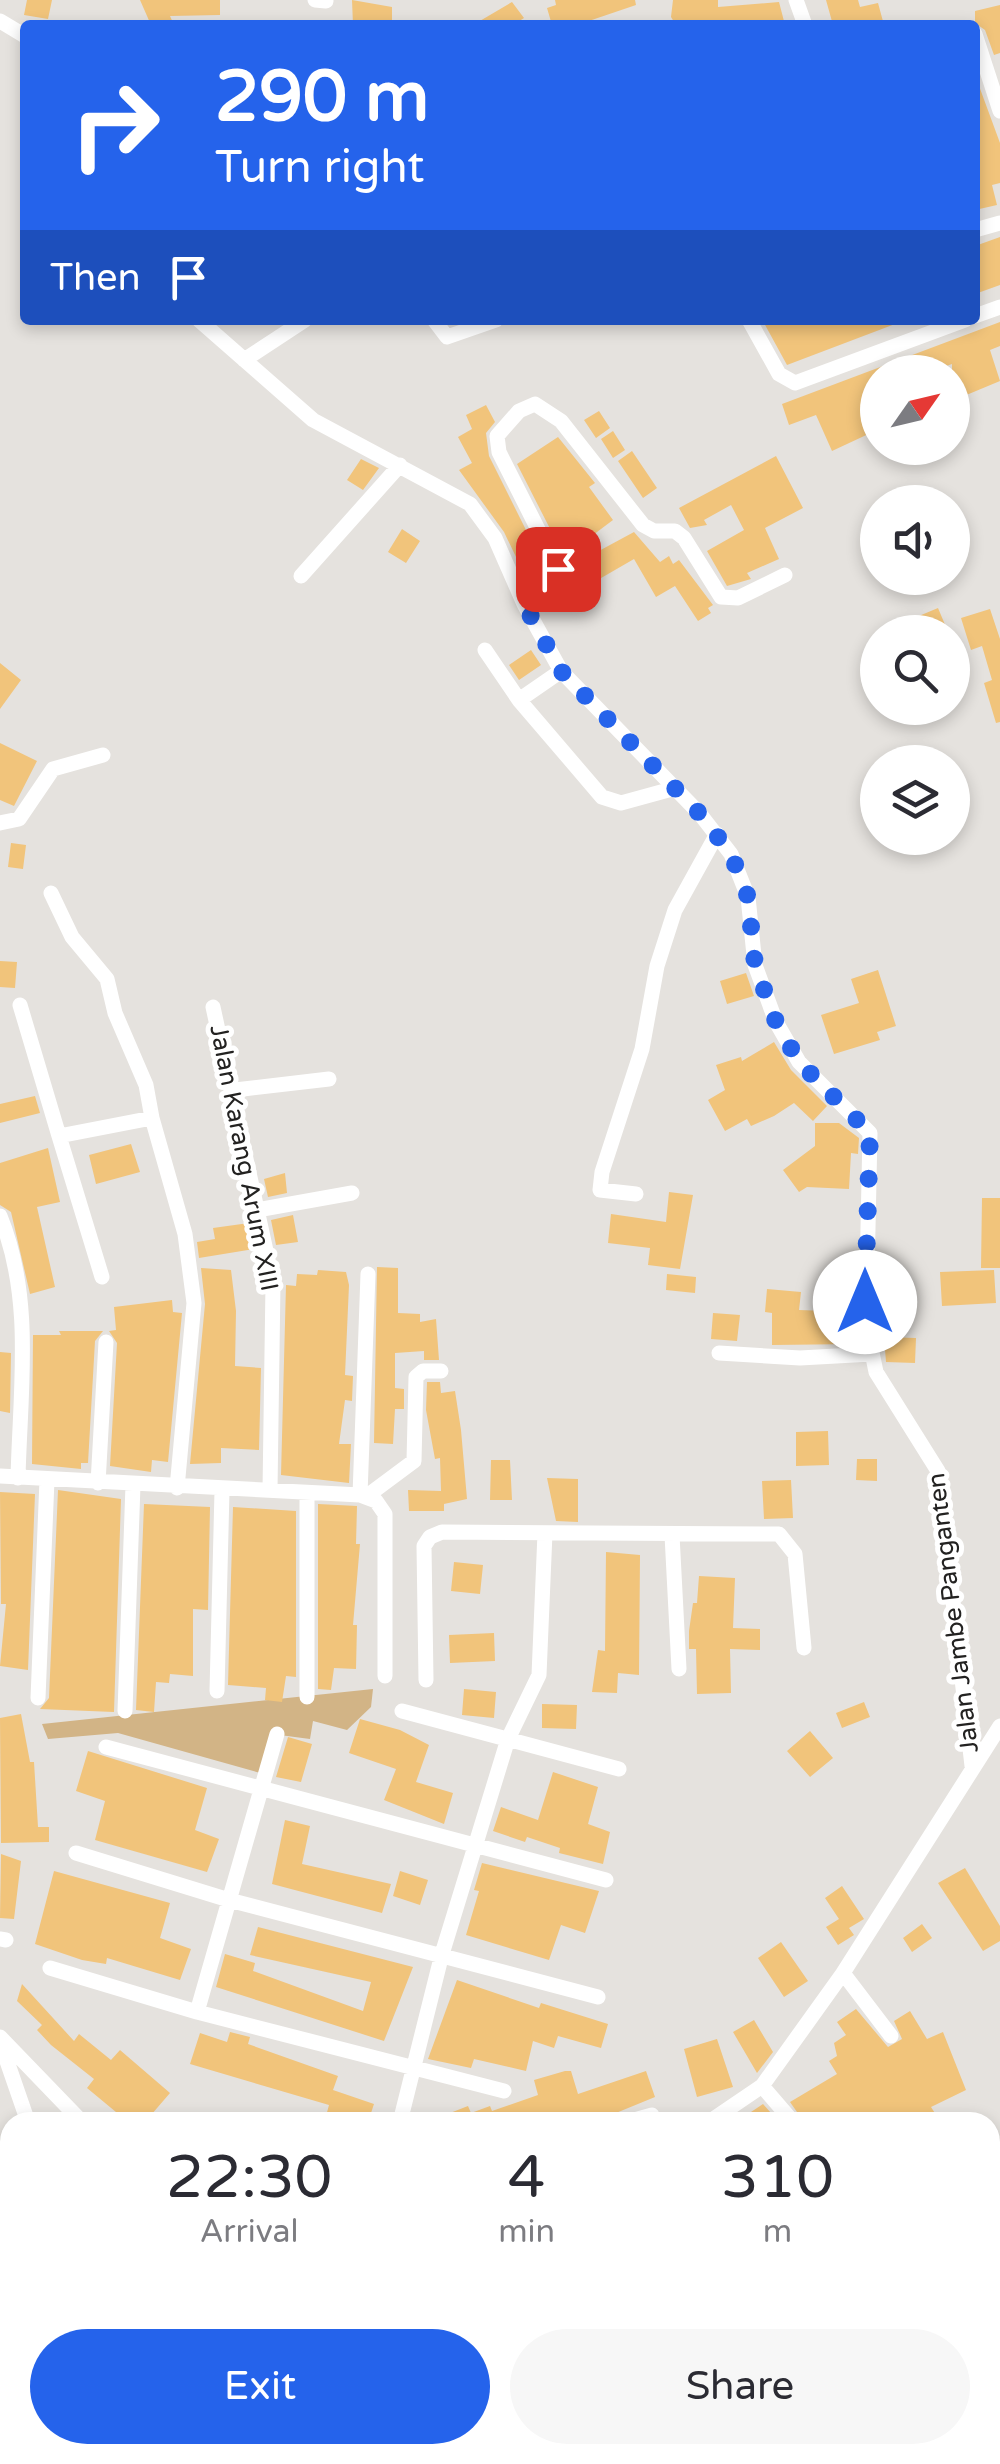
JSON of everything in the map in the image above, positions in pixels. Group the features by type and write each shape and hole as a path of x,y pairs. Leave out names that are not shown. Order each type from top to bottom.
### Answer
{"street":[{"path":"315,0 326,1"},
{"path":"980,49 1000,112"},
{"name":"Jalan Jambe Panganten","path":"205,325 313,420 470,504 495,538 524,604 561,671 717,834 742,872 755,965 776,1022 799,1062 870,1133 864,1281 874,1362 938,1471 972,1766"},
{"path":"244,360 297,325"},
{"path":"438,325 448,336 481,325"},
{"path":"752,325 779,374 795,384 952,325"},
{"path":"524,604 553,584 558,569 499,452 497,436 519,410 536,404 561,421 643,524 654,530 676,531 684,538 721,597 738,598 785,574"},
{"path":"300,576 400,465"},
{"path":"485,650 518,700 610,802 672,788"},
{"path":"518,700 561,671"},
{"path":"0,823 19,819 53,769 103,755"},
{"path":"636,1194 600,1190 602,1172 642,1049 657,966 675,910 717,834"},
{"path":"50,893 72,937 107,980 115,1012 146,1085 185,1234 194,1304 176,1488"},
{"path":"20,1005 102,1277"},
{"name":"Jalan Karang Arum XIII","path":"213,1007 273,1283 270,1490"},
{"path":"234,1090 329,1078"},
{"path":"59,1136 152,1118"},
{"path":"257,1210 352,1193"},
{"path":"0,1216 13,1248 22,1296 18,1478"},
{"path":"364,1496 368,1274"},
{"path":"98,1482 106,1342"},
{"path":"719,1352 874,1362"},
{"path":"364,1496 414,1461 416,1377 423,1371 441,1371"},
{"path":"0,1476 364,1496 385,1514 384,1676"},
{"path":"38,1698 48,1480"},
{"path":"125,1711 133,1485"},
{"path":"217,1691 222,1491"},
{"path":"307,1493 307,1697"},
{"path":"426,1680 424,1546 430,1537 442,1532 765,1533 786,1541 795,1554 804,1648"},
{"path":"402,2112 442,1954 508,1739 538,1675 545,1533"},
{"path":"672,1535 679,1669"},
{"path":"402,1711 619,1769"},
{"path":"723,2112 762,2086 843,1973 1000,1726"},
{"path":"196,2012 277,1734"},
{"path":"106,1747 606,1880"},
{"path":"76,1853 229,1900 598,1997"},
{"path":"50,1968 196,2012 504,2091"},
{"path":"843,1973 891,2036"},
{"path":"0,2039 25,2112"},
{"path":"0,2039 72,2112"},
{"path":"762,2086 784,2112"}],"shaded area":[{"path":"373,1689 371,1707 347,1730 313,1721 310,1739 272,1734 260,1773 118,1733 48,1739 42,1724"}],"building":[{"path":"27,0 52,0 48,19 24,15"},
{"path":"140,0 220,0 220,15 149,20"},
{"path":"352,0 392,7 392,20 353,20"},
{"path":"555,0 635,0 636,5 592,20 551,20 547,8 556,5"},
{"path":"673,0 718,0 718,7 779,2 784,20 673,20"},
{"path":"826,0 858,0 860,7 878,3 883,20 832,20"},
{"path":"512,2 524,18 521,20 481,20"},
{"path":"1000,5 1000,53 994,55 980,20 975,20 975,11"},
{"path":"980,89 1000,143 1000,183 992,185 997,205 980,209"},
{"path":"1000,237 1000,285 980,292 980,244"},
{"path":"1000,322 1000,346 990,350 1000,381 970,394 970,355 912,355"},
{"path":"765,325 892,325 787,365"},
{"path":"860,375 860,438 832,451 816,415 789,425 782,404"},
{"path":"486,405 495,422 486,433 489,456 546,570 529,584 504,532 459,470 472,463 458,437 472,429 466,415"},
{"path":"599,411 610,428 596,438 584,420"},
{"path":"613,431 625,450 613,458 601,439"},
{"path":"558,437 595,483 589,487 613,520 577,547 584,559 634,532 660,562 669,556 673,564 679,560 713,605 708,608 711,613 698,621 675,586 656,597 634,559 570,596 564,587 568,564 517,464"},
{"path":"632,451 657,488 643,498 618,461"},
{"path":"776,456 803,508 765,528 779,559 747,573 751,579 727,586 707,551 744,530 731,505 704,520 707,525 690,528 679,508"},
{"path":"361,459 379,468 363,490 347,480"},
{"path":"402,529 420,541 406,563 388,552"},
{"path":"938,608 941,615 921,615"},
{"path":"990,609 1000,639 1000,722 996,723 984,683 992,680 982,646 971,650 970,647 970,615"},
{"path":"531,650 541,665 519,680 509,665"},
{"path":"0,663 21,680 0,709"},
{"path":"0,743 37,761 14,806 0,800"},
{"path":"11,843 26,845 23,869 8,867"},
{"path":"0,961 17,962 15,988 0,987"},
{"path":"878,970 896,1026 877,1032 880,1040 834,1054 821,1015 859,1003 851,979"},
{"path":"746,973 754,996 727,1004 720,981"},
{"path":"774,1042 791,1070 827,1106 813,1121 794,1103 751,1126 747,1119 725,1131 708,1100 725,1090 716,1065 741,1057 742,1061"},
{"path":"35,1096 40,1113 0,1123 0,1104"},
{"path":"815,1123 839,1123 859,1138 858,1154 851,1153 849,1189 807,1187 799,1192 783,1170 815,1146"},
{"path":"131,1144 140,1172 96,1184 89,1155"},
{"path":"48,1148 60,1202 37,1207 55,1287 30,1294 11,1212 0,1205 0,1163"},
{"path":"285,1173 287,1193 268,1197 264,1179"},
{"path":"669,1192 693,1195 680,1269 648,1265 650,1248 608,1243 611,1214 666,1222"},
{"path":"982,1198 1000,1198 1000,1268 981,1268"},
{"path":"293,1215 298,1242 276,1245 271,1220"},
{"path":"249,1223 254,1249 199,1258 197,1242 215,1239 213,1228"},
{"path":"377,1267 398,1268 398,1313 420,1314 420,1322 436,1319 439,1360 424,1360 424,1351 395,1353 395,1388 404,1389 404,1409 395,1409 393,1444 374,1443"},
{"path":"201,1268 231,1270 236,1311 235,1366 261,1368 259,1450 221,1448 221,1463 190,1464 205,1304"},
{"path":"318,1270 346,1272 349,1285 345,1375 353,1376 352,1401 345,1400 339,1444 351,1444 349,1483 281,1475 286,1285 296,1286 297,1274 317,1275"},
{"path":"994,1270 996,1303 942,1306 940,1272"},
{"path":"667,1274 696,1277 695,1293 666,1290"},
{"path":"767,1289 801,1292 799,1310 855,1312 856,1344 772,1345 772,1313 765,1312"},
{"path":"172,1300 173,1312 182,1313 168,1462 152,1460 151,1472 110,1466 117,1343 109,1331 116,1330 114,1307"},
{"path":"713,1313 740,1315 737,1341 711,1339"},
{"path":"59,1331 103,1331 95,1341 88,1463 81,1463 81,1469 32,1464 33,1335 61,1335"},
{"path":"884,1337 916,1338 915,1363 886,1362"},
{"path":"0,1352 11,1353 10,1413 0,1411"},
{"path":"427,1382 440,1382 441,1393 455,1391 467,1499 444,1504 444,1511 409,1511 408,1490 441,1491 440,1458 435,1459 426,1410"},
{"path":"828,1431 829,1465 796,1466 796,1432"},
{"path":"857,1459 877,1459 877,1481 856,1480"},
{"path":"491,1460 510,1460 512,1500 490,1500"},
{"path":"547,1478 578,1479 578,1522 556,1521"},
{"path":"791,1480 793,1518 764,1519 762,1481"},
{"path":"58,1490 121,1499 114,1712 40,1709 49,1698"},
{"path":"0,1492 35,1494 28,1670 0,1666 6,1604 1,1604"},
{"path":"144,1504 210,1507 208,1610 193,1609 193,1676 170,1674 169,1683 156,1682 154,1712 136,1710"},
{"path":"318,1504 357,1506 356,1544 360,1544 353,1625 357,1625 356,1669 334,1668 331,1690 318,1689"},
{"path":"233,1507 296,1511 296,1677 286,1676 282,1702 265,1700 266,1688 228,1685"},
{"path":"606,1552 640,1555 639,1675 618,1673 617,1693 592,1692 598,1650 605,1651"},
{"path":"454,1562 483,1565 480,1594 451,1591"},
{"path":"699,1576 735,1578 733,1628 760,1629 760,1650 730,1649 731,1693 697,1694 696,1649 689,1649 689,1631"},
{"path":"494,1633 495,1661 450,1663 449,1635"},
{"path":"464,1689 496,1692 494,1718 462,1715"},
{"path":"864,1702 870,1717 842,1728 836,1713"},
{"path":"542,1704 577,1705 576,1729 542,1728"},
{"path":"21,1714 30,1762 34,1762 38,1827 49,1827 49,1842 1,1843 0,1718"},
{"path":"360,1719 400,1730 429,1745 416,1782 453,1793 444,1824 384,1800 396,1769 349,1753"},
{"path":"810,1731 833,1758 810,1777 787,1751"},
{"path":"288,1737 312,1744 301,1782 276,1777"},
{"path":"88,1751 207,1788 195,1830 219,1839 207,1872 95,1840 105,1801 76,1791"},
{"path":"553,1772 598,1787 588,1824 610,1832 603,1864 559,1853 560,1848 527,1837 525,1842 493,1831 501,1807 538,1820"},
{"path":"285,1820 310,1826 302,1864 391,1884 382,1913 272,1884"},
{"path":"1,1854 21,1861 14,1919 0,1918"},
{"path":"482,1863 599,1891 585,1933 561,1925 549,1960 466,1935 479,1891 474,1890"},
{"path":"965,1868 1000,1926 1000,1941 983,1951 938,1883"},
{"path":"54,1871 170,1903 160,1938 191,1949 180,1980 107,1958 106,1964 82,1960 35,1944"},
{"path":"400,1871 428,1880 420,1905 393,1896"},
{"path":"842,1886 864,1919 849,1928 854,1935 838,1945 826,1927 839,1919 825,1898"},
{"path":"922,1924 932,1938 912,1952 903,1938"},
{"path":"258,1927 413,1967 384,2041 216,1987 225,1954 255,1963 253,1971 363,2011 371,1982 250,1955"},
{"path":"781,1942 808,1981 784,1997 758,1958"},
{"path":"457,1980 539,2008 541,2003 608,2024 601,2048 558,2036 554,2048 533,2041 526,2071 474,2059 471,2068 428,2059"},
{"path":"22,1984 74,2041 79,2034 111,2060 120,2050 170,2093 154,2112 116,2112 87,2088 94,2079 51,2045 37,2030 42,2025 17,2001"},
{"path":"856,2009 888,2047 902,2039 894,2021 910,2011 927,2039 943,2032 966,2090 931,2107 934,2112 797,2112 790,2102 837,2074 829,2061 837,2056 834,2043 846,2035 837,2022"},
{"path":"754,2020 773,2052 757,2073 733,2032"},
{"path":"230,2032 250,2037 248,2044 338,2076 333,2090 374,2104 371,2112 327,2112 329,2105 190,2064 200,2033 227,2042"},
{"path":"717,2039 733,2087 697,2097 684,2049"},
{"path":"571,2071 578,2094 646,2071 655,2097 618,2112 474,2112 490,2106 492,2111 538,2095 534,2080"},
{"path":"763,2104 770,2112 751,2112"}],"route":[{"path":"558,569 553,584 524,604 547,650 595,710 700,814 731,854 742,872 755,965 776,1022 799,1062 866,1124 870,1133 865,1302"}]}
